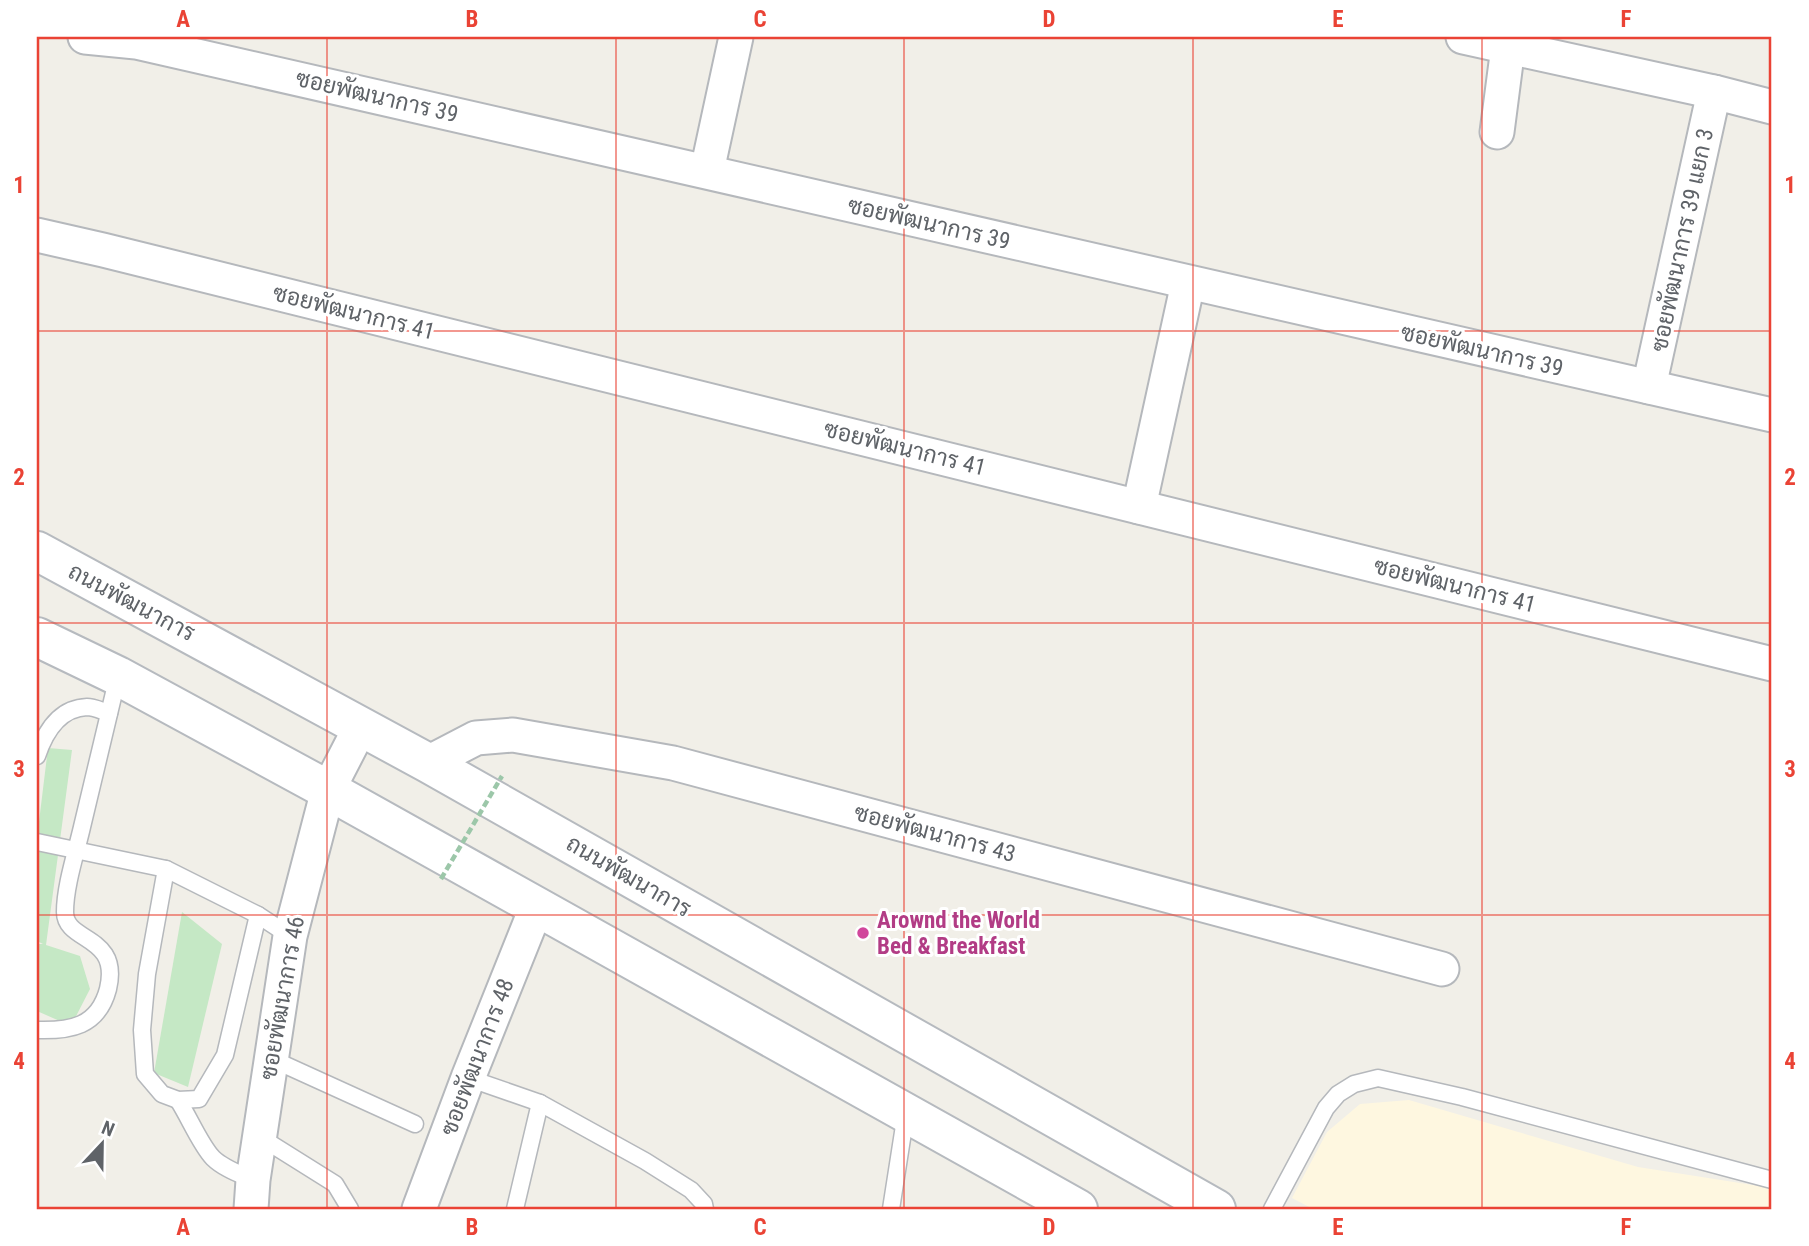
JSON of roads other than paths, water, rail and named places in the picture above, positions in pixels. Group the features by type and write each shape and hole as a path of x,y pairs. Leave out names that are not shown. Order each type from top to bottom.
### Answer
{"main road":[{"name":"ถนนพัฒนาการ","path":"37,551 428,763 1216,1209"},
{"path":"37,637 118,676 328,790 1078,1209"}],"street":[{"name":"ซอยพัฒนาการ 39","path":"85,37 136,39 1188,283 1772,415"},
{"path":"707,171 736,37"},
{"path":"1463,37 1510,42 1772,107"},
{"path":"1497,132 1510,42"},
{"name":"ซอยพัฒนาการ 39 แยก 3","path":"1650,387 1714,92"},
{"name":"ซอยพัฒนาการ 41","path":"37,235 1772,664"},
{"path":"1139,507 1188,283"},
{"name":"ซอยพัฒนาการ 46","path":"252,1195 290,936 328,790 361,726"},
{"name":"ซอยพัฒนาการ 43","path":"428,763 476,738 513,735 673,763 1442,969"},
{"name":"ซอยพัฒนาการ 48","path":"419,1209 537,906"}],"lane":[{"path":"37,1030 72,1029 83,1024 100,1006 107,990 110,971 107,957 95,943 71,927 65,913 76,851 118,676"},
{"path":"37,756 43,739 54,722 71,711 88,707 109,713"},
{"path":"37,842 166,869 258,915 290,936"},
{"path":"166,869 146,974 142,1030 145,1074 162,1094 178,1100 199,1099 225,1055 258,915"},
{"path":"272,1059 415,1124"},
{"path":"468,1078 540,1103 645,1161 691,1191 704,1204 705,1209"},
{"path":"1272,1209 1326,1108 1338,1094 1354,1084 1378,1079 1462,1097 1772,1180"},
{"path":"178,1100 204,1147 252,1195"},
{"path":"515,1209 540,1103"},
{"path":"891,1209 906,1113"},
{"path":"260,1137 335,1184 350,1209"}],"place":[{"name":"Arownd the World Bed & Breakfast","path":"863,933"}]}
